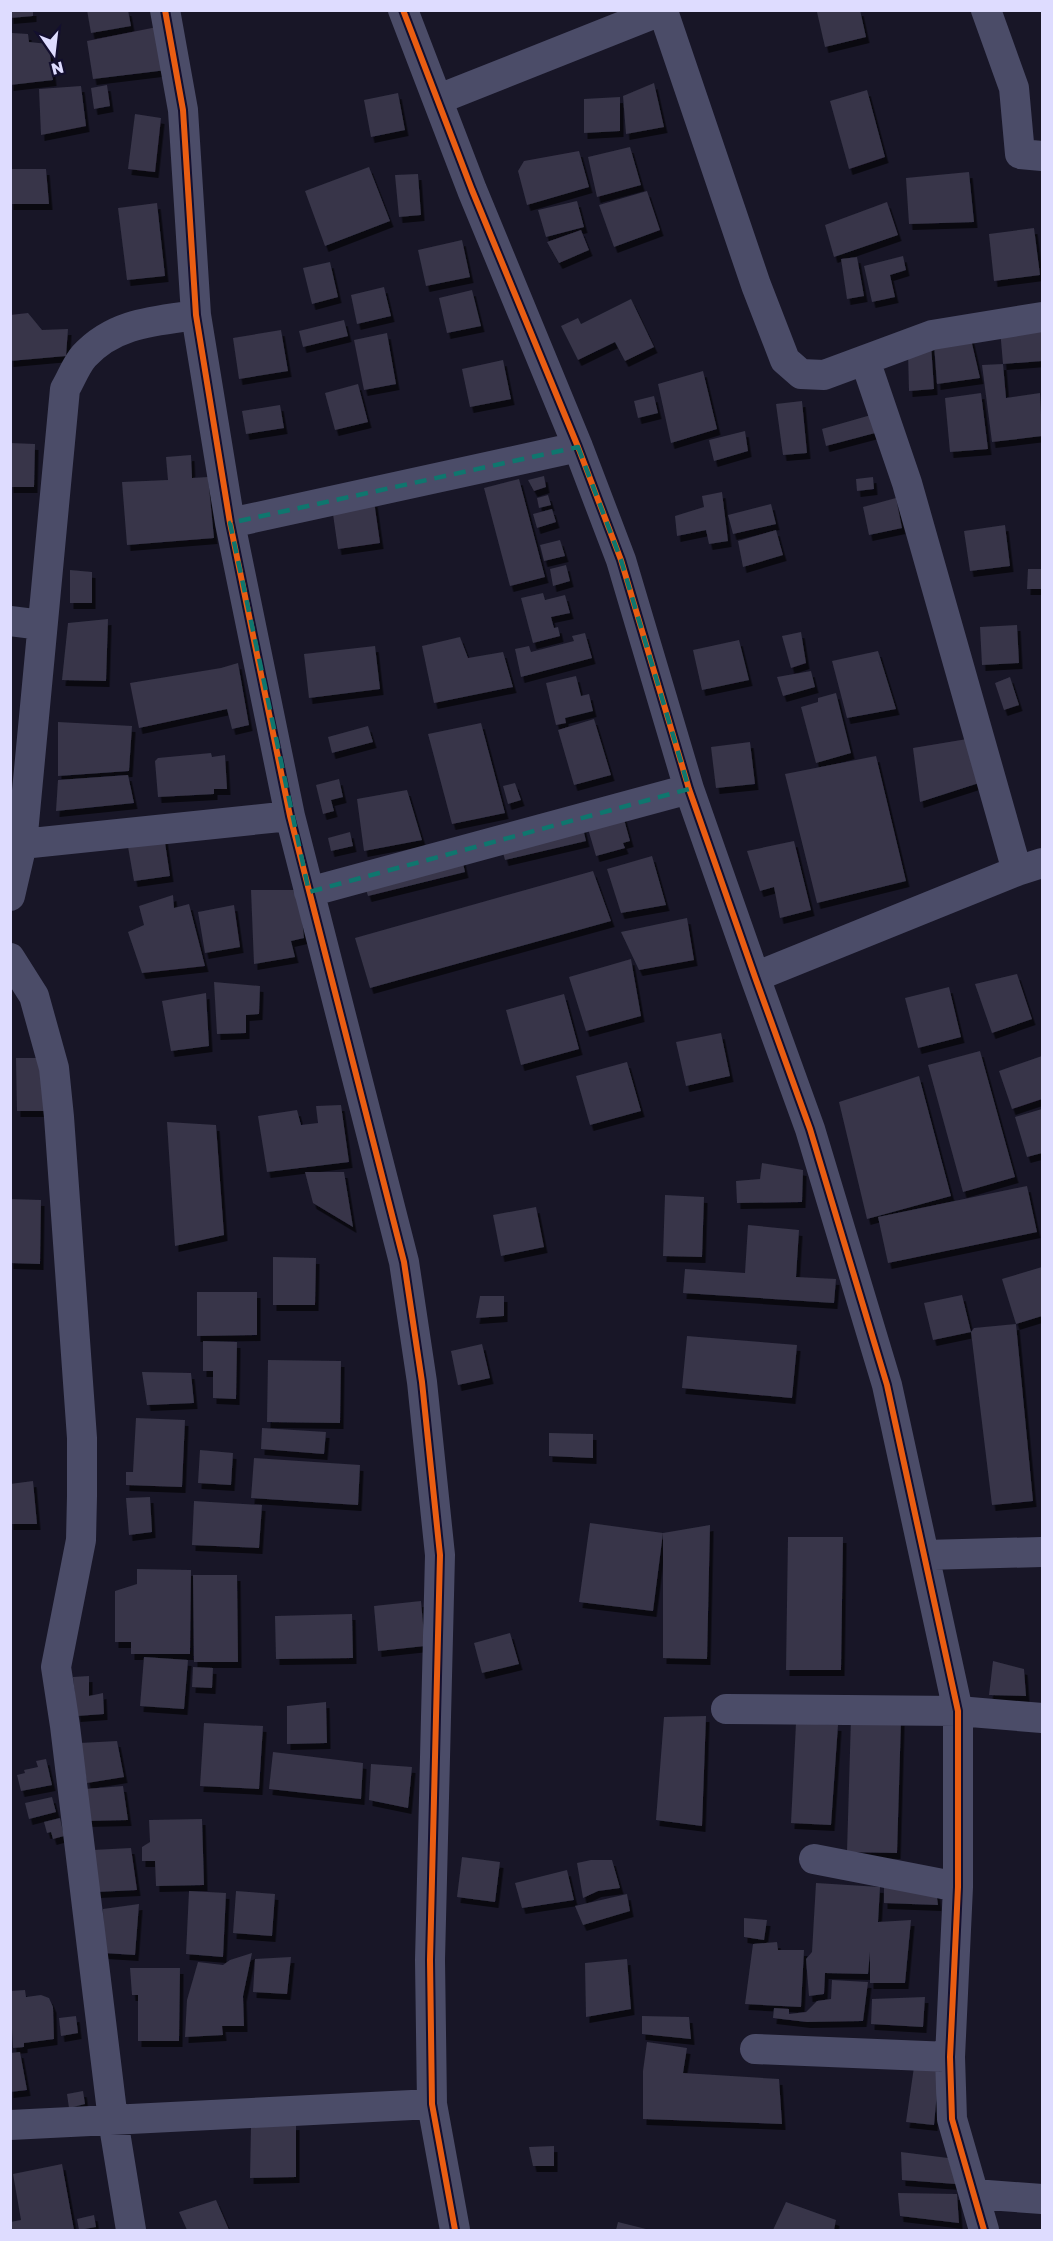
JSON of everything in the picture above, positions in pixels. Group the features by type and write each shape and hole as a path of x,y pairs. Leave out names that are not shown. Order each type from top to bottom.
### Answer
{"street":[{"path":"165,10 183,110 196,315 230,523 290,816 404,1262 422,1382 440,1555 430,1960 432,2104 455,2230"},
{"path":"403,10 472,190 579,447 621,561 689,789 810,1129 880,1363 925,1555 958,1711 958,1887 950,2057 952,2119 984,2230"},
{"path":"986,10 1014,88 1020,154 1042,156"},
{"path":"439,99 663,11 756,285 785,360 801,374 825,375 932,335 1042,317"},
{"path":"10,896 22,844 65,389 82,358 105,337 140,323 196,315"},
{"path":"755,977 1030,867 907,483 865,360"},
{"path":"230,523 579,447"},
{"path":"10,621 42,625"},
{"path":"309,892 689,789"},
{"path":"22,844 290,816"},
{"path":"10,958 34,996 54,1068 59,1117 82,1438 82,1496 81,1540 56,1667 113,2120 131,2230"},
{"path":"925,1555 1042,1552"},
{"path":"726,1709 958,1711 1042,1718"},
{"path":"814,1859 958,1887"},
{"path":"755,2049 950,2057"},
{"path":"10,2125 432,2104"},
{"path":"974,2194 1042,2199"}],"highlighted area":[{"path":"578,447 621,560 689,789 309,892 230,523"}],"building":[{"path":"10,10 33,10 33,16 10,18"},
{"path":"87,10 128,10 131,26 91,33"},
{"path":"860,10 866,37 825,47 817,12"},
{"path":"167,25 175,69 93,79 87,41"},
{"path":"12,33 28,34 29,42 49,44 53,80 10,85"},
{"path":"654,83 664,127 626,134 623,96"},
{"path":"107,85 110,106 94,109 91,88"},
{"path":"81,86 86,126 41,135 39,89"},
{"path":"867,90 885,157 849,169 830,101"},
{"path":"398,93 405,130 371,137 364,100"},
{"path":"620,97 620,131 584,133 584,99"},
{"path":"135,114 161,118 155,172 128,169"},
{"path":"630,147 641,185 597,197 588,157"},
{"path":"579,151 589,187 527,205 518,171 524,161"},
{"path":"369,167 390,221 325,246 305,191"},
{"path":"10,169 46,169 49,204 10,204"},
{"path":"969,172 974,222 909,224 906,178"},
{"path":"418,174 421,215 399,217 395,175"},
{"path":"647,191 660,230 614,247 599,205"},
{"path":"577,201 584,227 546,237 538,210"},
{"path":"887,202 898,235 834,257 825,225"},
{"path":"157,203 165,276 127,280 118,208"},
{"path":"1034,228 1040,275 994,281 989,234"},
{"path":"581,230 589,250 559,263 547,242"},
{"path":"462,240 470,277 426,286 418,250"},
{"path":"903,256 906,270 890,275 895,297 872,302 864,266"},
{"path":"857,257 864,296 847,299 841,259"},
{"path":"330,262 338,297 312,304 303,268"},
{"path":"384,287 391,316 357,324 351,295"},
{"path":"472,290 481,326 447,333 439,298"},
{"path":"631,299 654,347 625,361 615,342 578,360 561,326 578,318 581,324"},
{"path":"28,313 42,330 68,329 66,356 10,361 10,315"},
{"path":"344,320 348,336 303,347 299,331"},
{"path":"1042,325 1042,361 1003,364 1000,329"},
{"path":"281,330 288,371 239,379 233,338"},
{"path":"387,333 396,384 364,390 354,340"},
{"path":"970,335 980,378 937,384 934,344"},
{"path":"931,344 934,389 909,391 908,351"},
{"path":"503,360 511,399 470,407 462,369"},
{"path":"1003,364 1006,398 1040,393 1042,436 992,442 982,365"},
{"path":"703,371 717,429 671,443 658,384"},
{"path":"358,384 368,422 335,430 325,393"},
{"path":"981,393 988,449 950,452 945,398"},
{"path":"654,396 658,413 638,418 634,401"},
{"path":"802,401 807,453 783,455 776,404"},
{"path":"280,405 284,428 246,434 242,411"},
{"path":"871,415 875,433 826,446 822,429"},
{"path":"745,431 748,451 714,461 709,440"},
{"path":"10,443 35,444 34,487 10,487"},
{"path":"191,455 192,478 208,477 214,538 127,545 122,482 168,480 166,457"},
{"path":"544,476 546,487 534,491 528,480"},
{"path":"873,477 874,489 857,491 856,479"},
{"path":"519,479 545,577 510,586 484,488"},
{"path":"722,492 728,541 709,544 706,530 677,536 675,516 704,507 702,496"},
{"path":"548,495 551,505 539,508 537,498"},
{"path":"896,498 902,528 869,535 863,507"},
{"path":"374,501 380,543 338,549 332,507"},
{"path":"771,504 776,524 733,534 728,515"},
{"path":"552,509 556,522 537,528 533,514"},
{"path":"1005,525 1010,566 970,571 964,531"},
{"path":"776,530 783,555 743,567 738,541"},
{"path":"560,540 565,556 544,561 540,545"},
{"path":"566,565 570,581 553,586 550,569"},
{"path":"1028,569 1042,569 1042,589 1027,589"},
{"path":"70,570 92,572 92,603 70,603"},
{"path":"543,593 545,600 565,595 570,613 551,617 554,628 558,627 560,636 533,643 521,598"},
{"path":"108,619 106,681 62,680 68,623"},
{"path":"1017,625 1019,663 982,665 980,627"},
{"path":"801,632 806,663 791,668 782,636"},
{"path":"585,633 592,658 521,677 515,649 529,646 531,652 574,641 572,636"},
{"path":"460,637 468,658 503,652 513,687 434,703 422,646"},
{"path":"739,640 749,680 702,690 693,650"},
{"path":"375,646 380,689 309,698 304,654"},
{"path":"878,651 896,709 847,718 832,661"},
{"path":"238,663 249,725 232,729 227,709 139,728 130,683 221,668"},
{"path":"811,671 815,687 783,696 777,677"},
{"path":"576,676 581,696 589,694 593,711 565,718 566,723 556,725 546,683"},
{"path":"1010,677 1019,705 1004,710 995,683"},
{"path":"836,693 851,753 816,763 801,707 818,702 818,698"},
{"path":"594,719 611,775 574,785 558,730"},
{"path":"58,722 132,726 129,771 58,776"},
{"path":"481,723 505,813 452,824 428,734"},
{"path":"368,726 373,742 332,753 328,737"},
{"path":"967,739 979,783 920,802 913,748"},
{"path":"750,742 755,784 716,788 711,747"},
{"path":"211,753 212,757 225,755 227,789 214,789 214,794 158,797 155,761 158,758"},
{"path":"876,756 906,881 817,903 785,774"},
{"path":"128,775 134,803 56,811 58,780"},
{"path":"339,779 343,797 331,800 334,811 323,814 316,785"},
{"path":"515,783 521,800 508,804 503,786"},
{"path":"407,790 422,840 364,851 357,799"},
{"path":"622,812 630,841 623,843 625,848 596,856 586,822"},
{"path":"582,824 586,841 505,860 501,845"},
{"path":"350,832 353,846 331,851 328,838"},
{"path":"164,836 170,876 134,881 127,841"},
{"path":"794,841 811,910 780,918 774,887 760,891 747,851"},
{"path":"652,856 666,905 621,913 607,869"},
{"path":"462,859 465,872 368,896 364,883"},
{"path":"593,871 611,921 370,988 355,938"},
{"path":"251,890 299,890 304,938 291,941 295,957 254,964"},
{"path":"173,895 174,908 189,904 205,966 142,973 128,932 144,925 139,906"},
{"path":"234,905 240,947 205,953 198,912"},
{"path":"687,918 694,960 639,970 621,932"},
{"path":"631,959 641,1016 586,1031 569,977"},
{"path":"1017,974 1032,1019 992,1033 975,984"},
{"path":"214,982 260,986 259,1014 246,1015 246,1033 217,1034"},
{"path":"949,987 961,1037 918,1048 905,998"},
{"path":"206,993 209,1046 171,1051 162,1001"},
{"path":"564,994 579,1049 521,1065 506,1010"},
{"path":"721,1033 730,1076 686,1086 676,1042"},
{"path":"980,1051 1015,1177 963,1192 928,1065"},
{"path":"1042,1056 1042,1099 1012,1109 999,1071"},
{"path":"16,1058 46,1058 48,1111 17,1111"},
{"path":"627,1062 641,1111 590,1125 576,1076"},
{"path":"919,1076 951,1196 867,1219 839,1102"},
{"path":"341,1105 349,1162 267,1172 258,1116 297,1110 301,1125 318,1123 316,1106"},
{"path":"1042,1109 1042,1153 1027,1157 1015,1117"},
{"path":"167,1122 216,1125 224,1235 175,1246"},
{"path":"762,1163 803,1170 802,1202 737,1203 736,1181 760,1179"},
{"path":"305,1172 344,1172 353,1227 313,1203"},
{"path":"1027,1186 1037,1232 888,1263 878,1217"},
{"path":"665,1195 704,1197 702,1257 663,1256"},
{"path":"10,1199 41,1200 40,1264 10,1263"},
{"path":"536,1207 544,1247 501,1256 493,1215"},
{"path":"748,1225 799,1230 796,1277 836,1279 834,1303 683,1293 685,1269 745,1273"},
{"path":"273,1257 316,1258 315,1305 273,1305"},
{"path":"1042,1267 1042,1316 1016,1324 1002,1279"},
{"path":"197,1292 257,1292 257,1335 197,1336"},
{"path":"962,1295 971,1332 933,1340 924,1303"},
{"path":"480,1296 504,1296 504,1316 476,1318"},
{"path":"1016,1324 1033,1501 992,1505 971,1332 974,1328"},
{"path":"687,1336 797,1345 792,1398 682,1388"},
{"path":"203,1341 237,1342 236,1399 213,1398 213,1371 203,1371"},
{"path":"482,1344 490,1378 458,1385 451,1351"},
{"path":"268,1360 341,1361 340,1423 267,1422"},
{"path":"142,1372 191,1373 194,1403 147,1405"},
{"path":"136,1418 185,1420 182,1487 126,1485 126,1472 133,1472"},
{"path":"262,1428 326,1432 324,1454 261,1449"},
{"path":"549,1433 593,1434 593,1458 549,1456"},
{"path":"200,1450 233,1453 231,1485 198,1483"},
{"path":"254,1458 360,1465 358,1505 251,1498"},
{"path":"33,1481 37,1524 10,1524 10,1484"},
{"path":"150,1497 152,1532 129,1535 126,1498"},
{"path":"194,1501 262,1505 259,1548 192,1545"},
{"path":"590,1523 663,1533 653,1611 579,1602"},
{"path":"710,1525 707,1659 663,1658 663,1533"},
{"path":"788,1537 843,1537 841,1670 786,1670"},
{"path":"137,1569 191,1570 190,1654 131,1654 131,1642 115,1642 115,1591 137,1584"},
{"path":"193,1575 237,1575 238,1662 194,1662"},
{"path":"421,1601 425,1646 378,1651 374,1606"},
{"path":"352,1614 353,1658 276,1659 275,1616"},
{"path":"510,1633 519,1664 482,1673 474,1643"},
{"path":"144,1657 188,1660 184,1709 140,1706"},
{"path":"993,1661 1024,1669 1026,1696 989,1695"},
{"path":"193,1667 213,1668 212,1688 192,1687"},
{"path":"89,1676 89,1696 103,1693 104,1714 77,1716 73,1677"},
{"path":"326,1702 327,1743 287,1744 287,1706"},
{"path":"706,1716 702,1826 656,1820 664,1717"},
{"path":"851,1718 901,1720 897,1853 847,1852"},
{"path":"204,1723 263,1726 259,1789 200,1786"},
{"path":"796,1723 838,1725 831,1825 791,1823"},
{"path":"117,1741 124,1777 87,1783 80,1743"},
{"path":"273,1752 363,1763 361,1799 269,1789"},
{"path":"46,1759 52,1785 21,1791 17,1775 25,1773 24,1770 38,1767 36,1761"},
{"path":"371,1764 412,1767 408,1808 369,1800"},
{"path":"123,1786 128,1820 85,1821 85,1789"},
{"path":"52,1797 56,1812 29,1819 25,1803"},
{"path":"60,1818 64,1836 53,1839 51,1832 47,1833 44,1822"},
{"path":"202,1819 204,1885 156,1886 155,1861 142,1861 142,1847 150,1842 149,1820"},
{"path":"131,1848 137,1890 96,1892 93,1850"},
{"path":"462,1857 500,1862 495,1902 457,1897"},
{"path":"612,1860 620,1888 598,1891 583,1898 577,1863"},
{"path":"567,1870 574,1900 522,1908 515,1883"},
{"path":"816,1883 880,1887 878,1922 911,1920 905,1983 870,1983 870,1952 868,1974 825,1973 824,1994 809,1996 806,1959 812,1952"},
{"path":"884,1884 936,1890 938,1905 884,1903"},
{"path":"189,1891 226,1893 223,1957 186,1954"},
{"path":"236,1891 275,1894 272,1936 233,1933"},
{"path":"627,1894 630,1911 583,1925 575,1906"},
{"path":"139,1904 135,1955 104,1953 103,1909"},
{"path":"744,1918 767,1920 764,1940 744,1937"},
{"path":"777,1942 778,1950 804,1950 801,2007 745,2004 753,1944"},
{"path":"252,1953 243,1996 244,2026 222,2026 223,2035 185,2037 187,2000 198,1962 223,1965 230,1960"},
{"path":"291,1957 287,1994 253,1992 255,1959"},
{"path":"627,1959 631,2009 586,2017 585,1963"},
{"path":"130,1968 180,1968 179,2041 138,2041 138,1995 132,1995"},
{"path":"832,1980 868,1982 863,2021 807,2022 773,2018 774,2008 789,2009 789,2014 806,2012 817,2001 831,1999"},
{"path":"25,1990 26,1997 41,1995 49,1998 53,2007 54,2039 24,2043 24,2047 13,2048 10,1991"},
{"path":"925,1997 923,2027 871,2024 872,1999"},
{"path":"76,2016 78,2033 61,2036 59,2018"},
{"path":"642,2016 689,2017 691,2039 642,2034"},
{"path":"647,2042 687,2048 683,2073 779,2079 782,2124 643,2119 643,2071"},
{"path":"20,2052 27,2090 10,2092 10,2053"},
{"path":"914,2067 939,2070 934,2125 906,2122"},
{"path":"83,2091 85,2104 69,2108 67,2094"},
{"path":"296,2124 296,2177 250,2178 251,2126"},
{"path":"554,2146 554,2166 533,2166 529,2147"},
{"path":"901,2152 948,2158 956,2184 902,2180"},
{"path":"62,2164 74,2230 10,2230 10,2222 21,2220 13,2174"},
{"path":"898,2193 957,2194 959,2223 900,2216"},
{"path":"216,2200 229,2230 187,2230 179,2212"},
{"path":"786,2202 836,2220 834,2230 773,2230"},
{"path":"94,2215 96,2227 79,2230 77,2219"},
{"path":"618,2222 650,2230 616,2230"}],"cycle path":[{"path":"165,10 183,110 196,315 230,523 290,816 404,1262 422,1382 440,1555 430,1960 432,2104 455,2230"},
{"path":"403,10 472,190 578,447 621,560 689,789 810,1129 887,1385 958,1711 958,1887 950,2057 952,2119 984,2230"}]}
